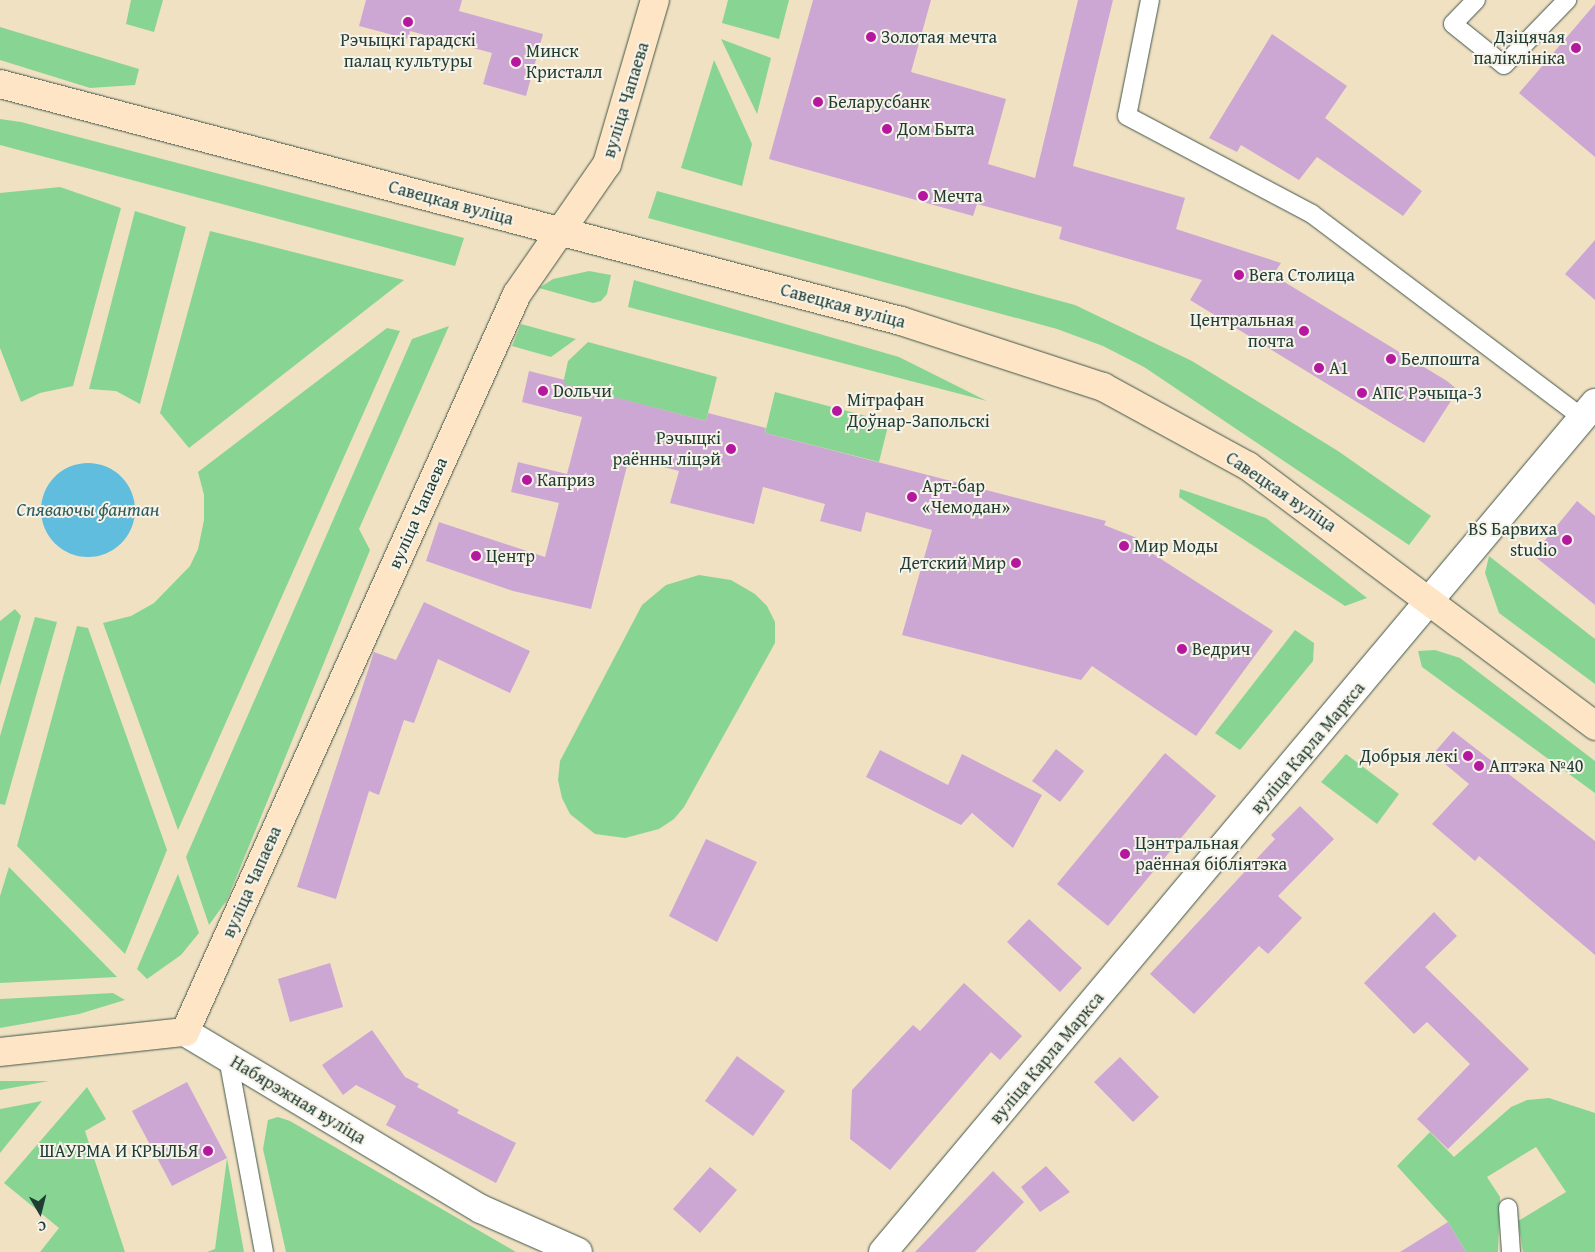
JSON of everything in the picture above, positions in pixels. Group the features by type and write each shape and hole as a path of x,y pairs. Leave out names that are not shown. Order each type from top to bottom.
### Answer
{"street":[{"name":"вуліца Чапаева","path":"185,1032 517,294 607,164 655,0"},
{"name":"Савецкая вуліца","path":"0,84 901,321 1103,387 1248,466 1431,600 1595,726"},
{"name":"вуліца Карла Маркса","path":"883,1252 1589,411"},
{"path":"0,1052 185,1032"},
{"name":"Набярэжная вуліца","path":"185,1032 481,1209 578,1252"}],"lane":[{"path":"1150,0 1127,116 1312,214 1589,411"},
{"path":"1476,0 1453,24 1504,65 1567,0"},
{"path":"228,1058 264,1252"},
{"path":"1508,1208 1511,1252"}],"green space":[{"path":"131,0 163,0 154,32 126,24"},
{"path":"728,0 789,0 779,39 722,23"},
{"path":"0,27 139,69 135,85 90,88 0,60"},
{"path":"721,39 771,58 757,114"},
{"path":"714,60 752,144 742,186 681,168"},
{"path":"0,119 21,122 464,238 455,266 0,145"},
{"path":"60,187 121,208 73,386 40,393 21,402 0,348 0,193"},
{"path":"657,191 1075,305 1192,361 1338,451 1431,516 1409,545 1144,367 1103,346 1057,329 648,218"},
{"path":"135,211 186,227 140,404 116,391 89,389"},
{"path":"210,231 404,280 189,448 160,413"},
{"path":"589,271 611,275 607,294 601,301 593,303 539,288 553,279"},
{"path":"634,280 899,357 987,401 628,307"},
{"path":"521,324 576,339 551,357 512,346"},
{"path":"449,326 359,529 370,550 227,900 209,925 186,857 412,339"},
{"path":"387,328 400,331 178,830 103,623 131,616 154,603 190,566 198,549 204,520 204,495 198,472"},
{"path":"588,342 717,377 706,421 589,391 582,416 557,411 568,361"},
{"path":"775,392 889,422 879,462 765,433"},
{"path":"1180,489 1266,518 1367,598 1345,606 1179,497"},
{"path":"1489,556 1595,639 1595,684 1499,613 1485,573"},
{"path":"699,575 731,580 755,594 767,606 775,622 775,643 684,807 674,819 659,829 625,838 595,834 570,814 562,798 558,780 560,761 642,605 666,585"},
{"path":"15,609 21,616 0,686 0,621"},
{"path":"35,617 57,622 5,805 0,804 0,736"},
{"path":"77,626 88,628 167,850 125,954 17,846"},
{"path":"1295,630 1314,643 1313,661 1240,750 1215,733"},
{"path":"1435,650 1460,658 1595,761 1595,793 1422,667 1418,651"},
{"path":"1346,754 1399,794 1377,824 1321,782"},
{"path":"9,867 117,977 0,983 0,896"},
{"path":"178,874 199,933 181,955 147,979 137,969"},
{"path":"113,993 125,1000 79,1014 0,1028 0,999"},
{"path":"0,1081 49,1081 0,1090"},
{"path":"87,1087 106,1119 85,1131 125,1252 40,1252 59,1228 4,1183"},
{"path":"1549,1098 1595,1113 1595,1252 1523,1252 1518,1221 1566,1192 1536,1147 1487,1177 1500,1197 1498,1252 1466,1252 1448,1222 1397,1166 1430,1132 1454,1157 1511,1107 1527,1100"},
{"path":"42,1101 0,1153 0,1109"},
{"path":"278,1117 290,1121 516,1252 286,1252 263,1149 268,1120"},
{"path":"227,1158 244,1252 207,1252 215,1249"}],"water":[{"name":"Спяваючы фантан","path":"88,463 106,467 121,477 131,492 135,510 131,528 121,543 106,553 88,557 70,553 55,543 45,528 41,510 45,492 55,477 70,467"}],"building":[{"path":"366,0 462,0 459,11 543,34 526,96 483,84 492,53 410,31 408,39 359,26"},
{"path":"813,0 931,0 911,72 1006,99 988,164 1035,178 1078,0 1113,0 1073,166 1185,198 1176,229 1281,263 1273,275 1447,381 1458,390 1424,443 1190,300 1202,280 1059,239 1062,227 977,204 973,216 769,159"},
{"name":"Дзіцячая паліклініка","path":"1595,4 1595,157 1519,93"},
{"path":"1272,34 1347,86 1325,118 1422,191 1403,216 1317,157 1299,180 1241,145 1237,152 1209,138"},
{"path":"1595,240 1595,300 1565,274"},
{"path":"529,371 565,380 564,384 706,421 708,413 766,428 765,433 1106,521 1104,525 1137,538 1136,543 1273,631 1196,736 1092,666 1081,680 902,635 932,530 866,512 861,532 820,521 825,504 763,487 754,524 670,503 679,471 629,458 591,609 513,591 426,561 439,522 545,557 559,503 511,492 518,462 567,474 582,417 522,402"},
{"path":"1577,501 1595,516 1595,605 1533,555"},
{"path":"424,602 530,651 510,693 438,659 414,723 404,720 379,795 369,791 336,899 297,887 374,652 396,660"},
{"path":"1453,731 1595,841 1595,955 1479,856 1475,861 1432,824 1469,784 1433,754"},
{"path":"1056,749 1084,771 1060,802 1032,781"},
{"path":"880,750 948,785 962,754 1042,795 1013,848 972,813 961,825 866,777"},
{"name":"Цэнтральная раённая бібліятэка","path":"1165,753 1216,796 1108,926 1057,884"},
{"path":"1300,806 1334,839 1278,896 1302,918 1268,954 1259,946 1194,1014 1150,974 1275,839 1271,835"},
{"path":"706,839 757,862 717,942 669,916"},
{"path":"1434,912 1457,936 1425,967 1529,1069 1448,1149 1417,1119 1470,1064 1427,1022 1414,1034 1364,983"},
{"path":"1029,919 1082,968 1060,992 1007,942"},
{"path":"330,963 343,1007 290,1022 278,979"},
{"path":"964,983 1022,1036 1000,1060 991,1052 890,1170 850,1139 852,1090 913,1025 920,1031"},
{"path":"372,1030 405,1077 419,1084 417,1087 459,1110 457,1113 516,1143 496,1183 386,1125 396,1106 356,1085 343,1095 322,1065"},
{"path":"737,1056 785,1091 753,1136 705,1101"},
{"path":"1120,1057 1159,1097 1133,1122 1094,1082"},
{"path":"187,1082 227,1158 172,1186 132,1111"},
{"path":"1046,1166 1070,1192 1040,1212 1021,1187"},
{"path":"710,1167 737,1190 700,1233 673,1209"},
{"path":"993,1171 1024,1202 975,1252 915,1252"},
{"path":"1448,1222 1466,1252 1400,1252"}],"place":[{"name":"Рэчыцкі гарадскі палац культуры","path":"408,22"},
{"name":"Золотая мечта","path":"871,37"},
{"name":"Дзіцячая паліклініка","path":"1576,48"},
{"name":"Минск Кристалл","path":"516,62"},
{"name":"Беларусбанк","path":"818,102"},
{"name":"Дом Быта","path":"887,129"},
{"name":"Мечта","path":"923,196"},
{"name":"Вега Столица","path":"1239,275"},
{"name":"Центральная почта","path":"1304,331"},
{"name":"Белпошта","path":"1391,359"},
{"name":"A1","path":"1319,368"},
{"name":"Doльчи","path":"543,391"},
{"name":"АПС Рэчыца-3","path":"1362,393"},
{"name":"Мітрафан Доўнар-Запольскі","path":"837,411"},
{"name":"Рэчыцкі раённы ліцэй","path":"731,449"},
{"name":"Каприз","path":"527,480"},
{"name":"Арт-бар «Чемодан»","path":"912,497"},
{"name":"BS Барвиха studio","path":"1567,540"},
{"name":"Мир Моды","path":"1124,546"},
{"name":"Центр","path":"476,556"},
{"name":"Детский Мир","path":"1016,563"},
{"name":"Ведрич","path":"1182,649"},
{"name":"Добрыя лекі","path":"1468,756"},
{"name":"Аптэка №40","path":"1479,766"},
{"name":"Цэнтральная раённая бібліятэка","path":"1125,854"},
{"name":"ШАУРМА И КРЫЛЬЯ","path":"208,1151"}]}
